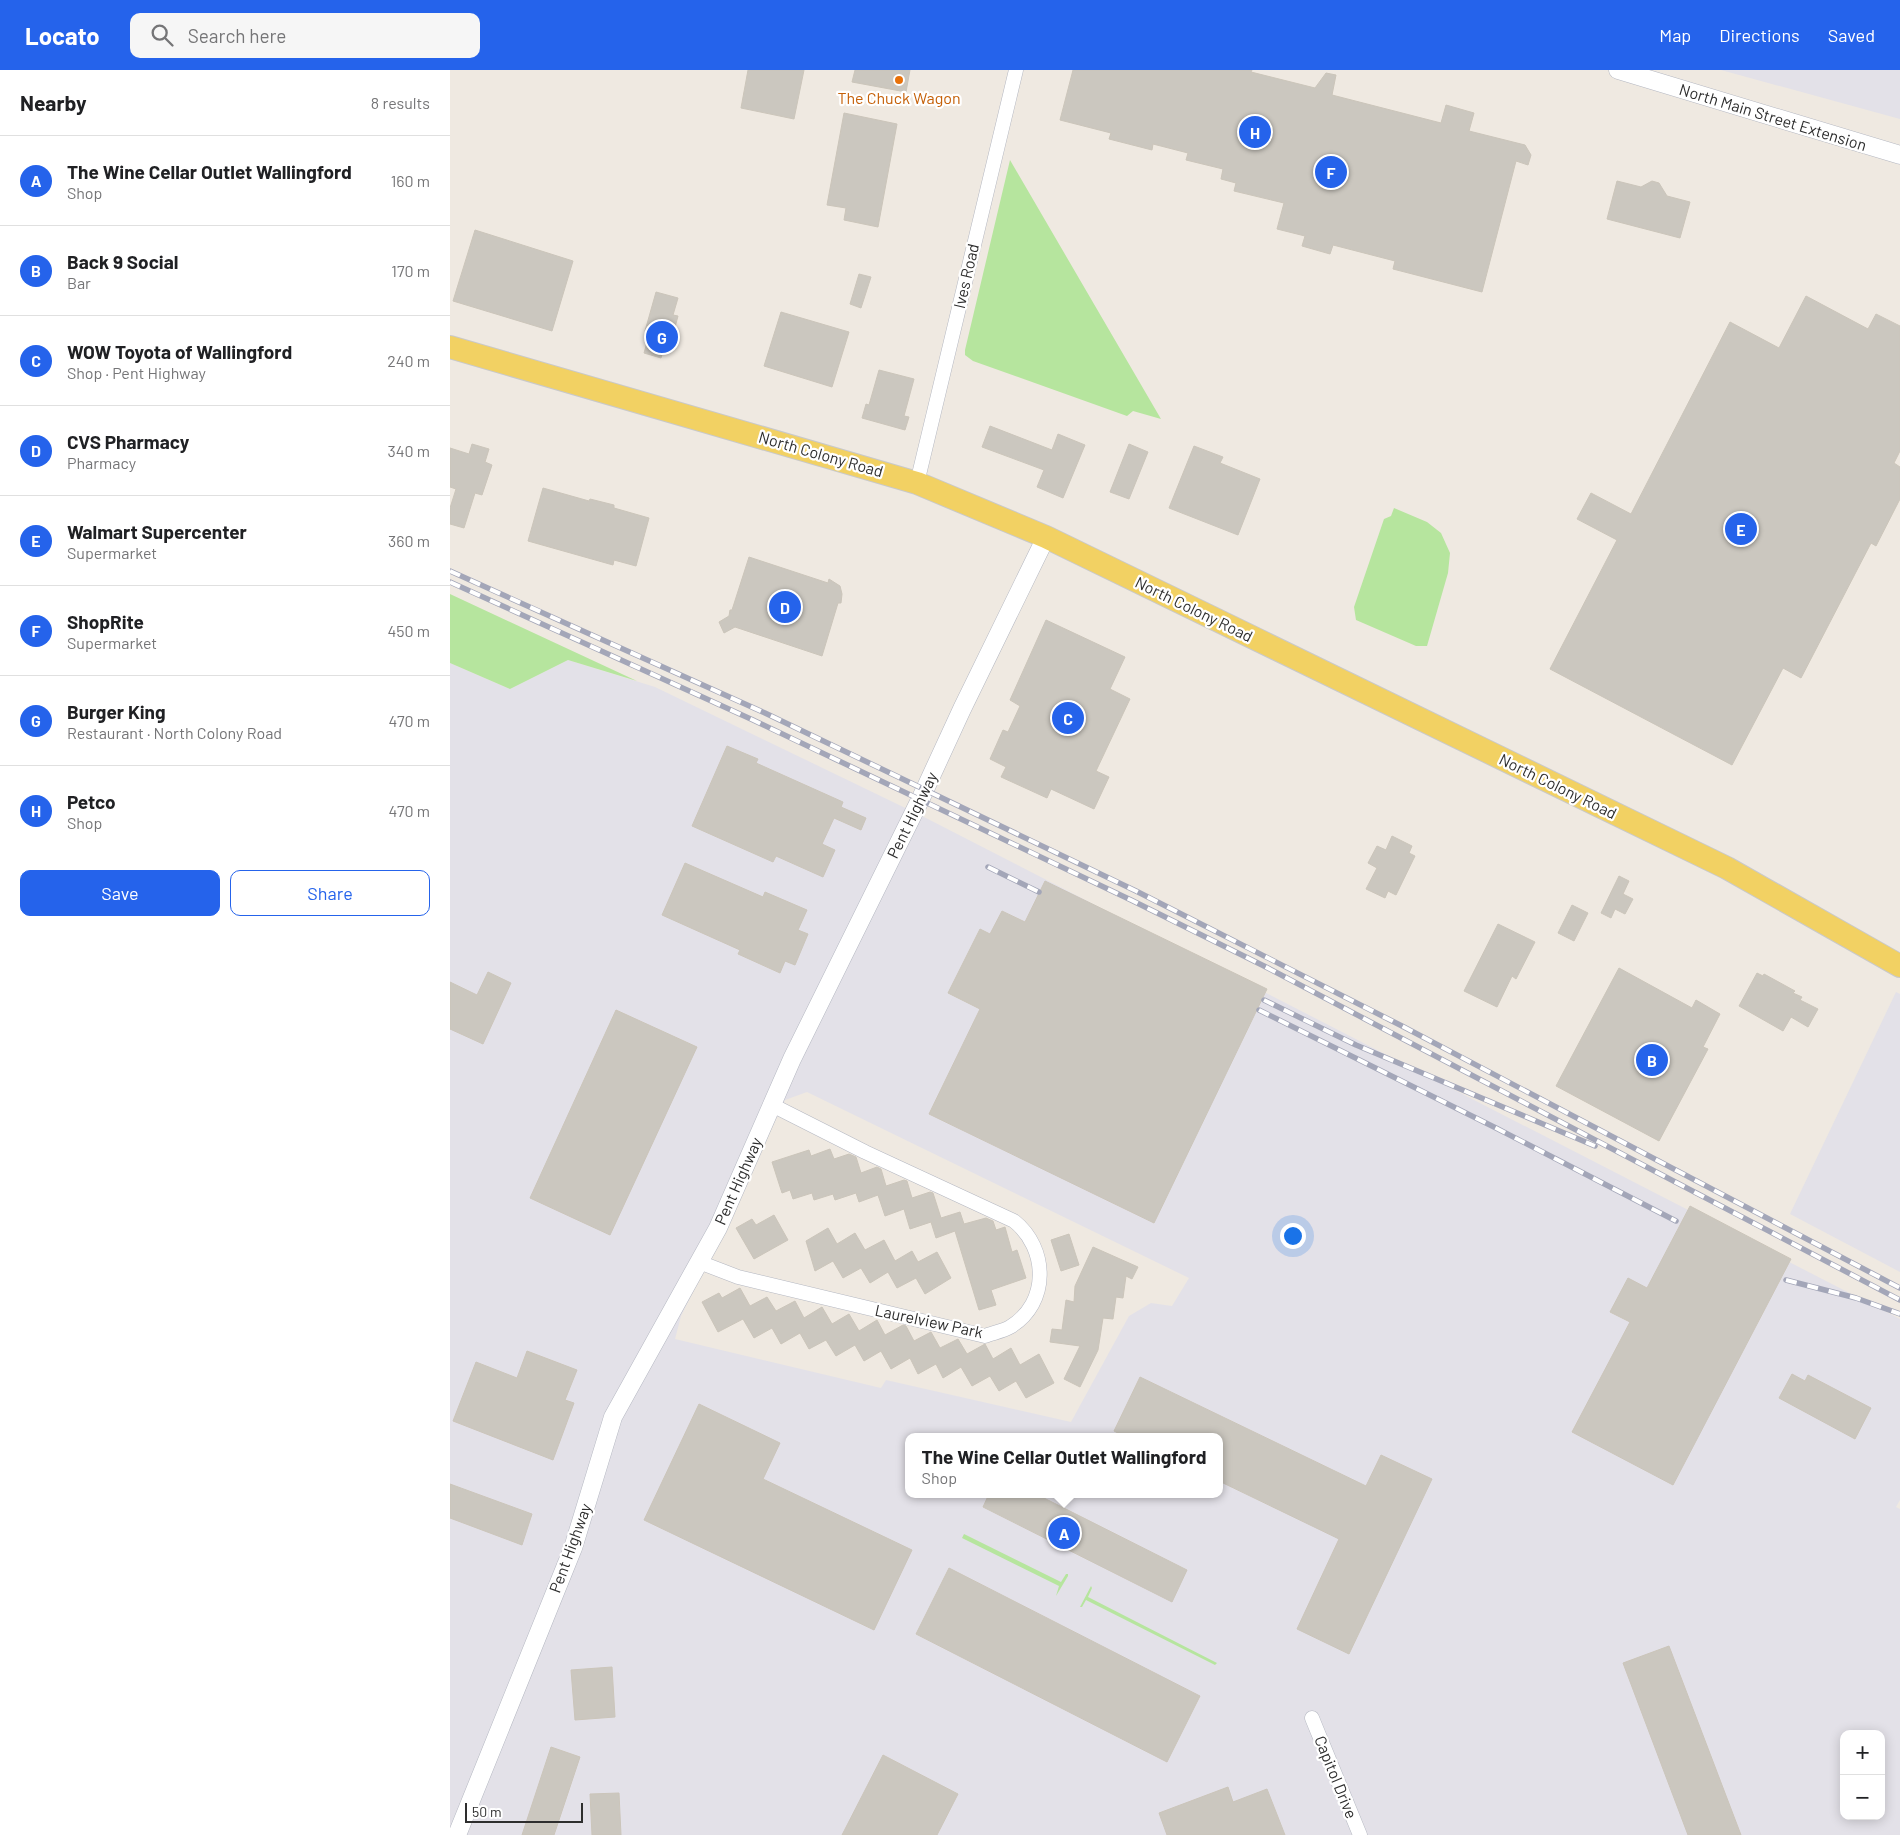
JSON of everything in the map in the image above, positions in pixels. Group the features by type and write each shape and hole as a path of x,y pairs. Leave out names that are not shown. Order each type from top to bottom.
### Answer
{"main road":[{"name":"North Colony Road","path":"450,347 918,482 1046,537 1727,868 1900,966"}],"street":[{"name":"Ives Road","path":"918,482 1016,70"},
{"name":"North Main Street Extension","path":"1618,70 1900,155"},
{"name":"Pent Highway","path":"457,1835 572,1548 613,1417 718,1228 792,1059 921,798 1046,537"},
{"name":"Laurelview Park","path":"699,1262 738,1277 985,1336 1012,1326 1024,1315 1035,1299 1040,1279 1039,1258 1029,1235 1014,1220 865,1152 772,1105"},
{"name":"Capitol Drive","path":"1312,1718 1360,1835"}],"shaded area":[{"path":"1721,70 1900,70 1900,119"},
{"path":"568,660 655,687 924,817 1900,1319 1900,1500 1896,1507 1900,1509 1900,1835 450,1835 450,663 510,689","holes":["807,1092 1189,1278 1172,1306 1151,1303 1129,1316 1071,1422 886,1380 881,1388 675,1339 681,1316 785,1100"]},
{"path":"1896,992 1900,994 1900,1272 1790,1214"}],"green space":[{"path":"1010,160 1161,419 1133,411 1127,416 973,361 965,355"},
{"path":"1394,508 1427,522 1441,533 1450,553 1448,573 1427,646 1416,646 1356,620 1354,607 1384,519 1391,516"},
{"path":"450,594 637,681 568,660 510,689 450,663"},
{"path":"964,1534 1061,1582 1066,1574 1068,1576 1056,1596 1059,1586 962,1538"},
{"path":"1091,1586 1088,1597 1217,1663 1215,1665 1086,1600 1082,1607 1080,1607"}],"building":[{"path":"748,70 804,70 794,119 741,108"},
{"path":"855,70 910,70 906,92 852,82"},
{"path":"1073,70 1252,70 1251,72 1315,88 1326,73 1336,75 1332,95 1441,123 1446,105 1474,113 1469,131 1525,145 1531,155 1528,165 1516,161 1482,292 1393,269 1395,261 1333,245 1330,254 1302,246 1305,236 1277,229 1284,203 1234,191 1236,183 1221,179 1223,169 1186,160 1188,153 1153,144 1152,150 1109,139 1111,133 1060,120"},
{"path":"844,113 897,124 878,227 844,220 846,208 827,205"},
{"path":"1617,181 1641,187 1652,181 1659,183 1667,196 1690,202 1680,238 1607,219"},
{"path":"475,230 573,261 552,331 453,301"},
{"path":"859,274 871,277 861,308 850,304"},
{"path":"656,292 678,298 673,315 678,316 674,331 669,329 661,358 644,353 650,332 645,331"},
{"path":"1806,296 1868,329 1876,314 1900,326 1900,451 1894,463 1900,467 1900,499 1876,546 1871,543 1801,678 1783,668 1732,765 1550,669 1617,540 1577,519 1591,493 1631,514 1730,322 1779,348"},
{"path":"781,312 849,332 832,387 764,366"},
{"path":"879,370 914,379 904,416 909,417 905,430 862,418 866,404 869,405"},
{"path":"990,426 1052,450 1058,434 1085,445 1063,498 1037,487 1044,470 982,447"},
{"path":"472,444 489,449 485,462 492,465 482,495 475,493 464,528 450,524 450,508 456,489 450,487 450,448 469,454"},
{"path":"1129,444 1148,452 1129,499 1110,492"},
{"path":"1194,446 1223,457 1220,463 1260,479 1238,535 1169,508"},
{"path":"543,488 589,501 590,499 614,505 614,508 649,518 636,566 614,560 613,565 528,541"},
{"path":"749,557 828,583 829,579 840,586 842,594 841,603 838,603 822,656 735,627 724,633 719,622 729,616 730,610 732,610"},
{"path":"1046,620 1125,657 1110,689 1130,699 1096,771 1109,777 1094,809 1051,789 1047,798 1001,777 1006,767 990,759 1003,730 1008,732 1020,706 1010,700"},
{"path":"727,746 758,759 756,763 843,802 841,807 866,818 861,830 834,818 822,844 835,850 823,877 776,856 773,862 692,826"},
{"path":"1392,836 1412,846 1409,853 1415,856 1396,895 1388,891 1385,898 1366,889 1377,868 1368,863 1377,846 1386,850"},
{"path":"685,863 763,897 765,892 807,910 798,930 808,934 795,965 785,961 780,973 738,954 740,950 662,915"},
{"path":"1619,876 1629,881 1623,894 1633,899 1625,914 1615,909 1611,918 1601,913"},
{"path":"1045,881 1267,989 1154,1223 929,1114 980,1009 948,993 980,929 990,934 1002,911 1025,922"},
{"path":"1572,905 1588,913 1574,941 1558,933"},
{"path":"1498,924 1535,942 1516,979 1512,976 1497,1007 1464,991"},
{"path":"1619,968 1692,1008 1696,1000 1720,1014 1703,1047 1708,1049 1659,1141 1556,1086"},
{"path":"488,972 511,983 483,1044 450,1029 450,982 477,995"},
{"path":"1757,973 1763,976 1764,974 1795,991 1793,993 1802,997 1800,1000 1818,1009 1808,1027 1791,1017 1783,1031 1739,1006"},
{"path":"616,1010 697,1047 610,1235 530,1198"},
{"path":"830,1149 834,1159 849,1154 856,1157 861,1173 877,1167 881,1169 886,1186 904,1180 907,1181 912,1198 930,1192 933,1193 941,1218 960,1212 964,1224 986,1218 993,1221 996,1230 1005,1227 1012,1252 1017,1250 1026,1278 991,1290 996,1305 979,1310 955,1231 936,1238 931,1222 910,1229 904,1209 885,1216 878,1195 859,1202 856,1193 835,1200 833,1194 814,1200 812,1193 793,1199 790,1190 782,1193 772,1162 809,1150 811,1156"},
{"path":"1690,1206 1791,1259 1673,1485 1572,1432 1630,1322 1610,1312 1628,1278 1647,1288"},
{"path":"774,1215 788,1240 754,1259 736,1228 752,1219 756,1225"},
{"path":"828,1228 837,1244 855,1233 865,1250 884,1240 895,1261 912,1251 918,1262 937,1252 951,1278 925,1294 916,1278 897,1288 888,1272 870,1283 861,1268 843,1278 833,1261 815,1271 806,1241"},
{"path":"1069,1234 1079,1265 1061,1271 1051,1240"},
{"path":"1093,1247 1138,1267 1132,1279 1126,1276 1123,1298 1116,1297 1113,1319 1103,1318 1098,1350 1080,1387 1064,1379 1080,1346 1050,1342 1052,1329 1062,1330 1066,1300 1074,1302 1075,1286"},
{"path":"740,1288 750,1306 767,1297 776,1311 795,1301 804,1318 822,1307 832,1324 849,1314 859,1331 877,1320 885,1335 903,1325 906,1326 914,1341 931,1332 940,1348 958,1339 967,1354 985,1344 993,1359 1011,1348 1020,1365 1039,1354 1054,1383 1026,1398 1016,1381 999,1391 990,1376 972,1386 961,1367 943,1378 936,1364 918,1374 910,1358 891,1369 881,1351 864,1361 855,1345 836,1356 826,1340 809,1349 800,1333 781,1344 772,1328 754,1338 743,1319 718,1332 702,1302 719,1293 722,1298"},
{"path":"527,1351 577,1370 565,1400 574,1403 553,1460 453,1421 476,1362 517,1378"},
{"path":"1792,1374 1805,1381 1808,1375 1871,1408 1855,1439 1779,1398"},
{"path":"1140,1377 1366,1486 1381,1455 1432,1479 1349,1654 1297,1629 1339,1539 1223,1483 1223,1433 1118,1433 1114,1431"},
{"path":"699,1404 780,1443 763,1479 912,1550 874,1630 644,1520"},
{"path":"450,1484 532,1514 522,1545 450,1518"},
{"path":"987,1498 1044,1498 1187,1570 1172,1602 983,1507"},
{"path":"949,1568 1200,1696 1167,1762 916,1634"},
{"path":"1669,1646 1741,1835 1688,1835 1623,1663"},
{"path":"612,1667 615,1717 575,1720 571,1670"},
{"path":"551,1747 580,1757 554,1835 522,1835"},
{"path":"883,1755 958,1794 937,1835 842,1835"},
{"path":"1228,1787 1233,1802 1267,1789 1285,1835 1167,1835 1159,1813"},
{"path":"619,1793 621,1835 592,1835 590,1794"}],"railway":[{"path":"450,571 765,713 1136,891 1402,1026 1900,1288"},
{"path":"450,582 753,720 1131,900 1264,966 1900,1300"},
{"path":"988,867 1039,892"},
{"path":"1264,1000 1356,1045 1595,1146"},
{"path":"1259,1010 1496,1128 1676,1221"},
{"path":"1786,1280 1856,1298 1900,1314"}],"place":[{"name":"The Chuck Wagon","path":"899,80"},
{"name":"Petco","path":"1255,132"},
{"name":"ShopRite","path":"1331,172"},
{"name":"Burger King","path":"662,337"},
{"name":"Walmart Supercenter","path":"1741,529"},
{"name":"CVS Pharmacy","path":"785,607"},
{"name":"WOW Toyota of Wallingford","path":"1068,718"},
{"name":"Back 9 Social","path":"1652,1060"},
{"name":"The Wine Cellar Outlet Wallingford","path":"1064,1533"}]}
